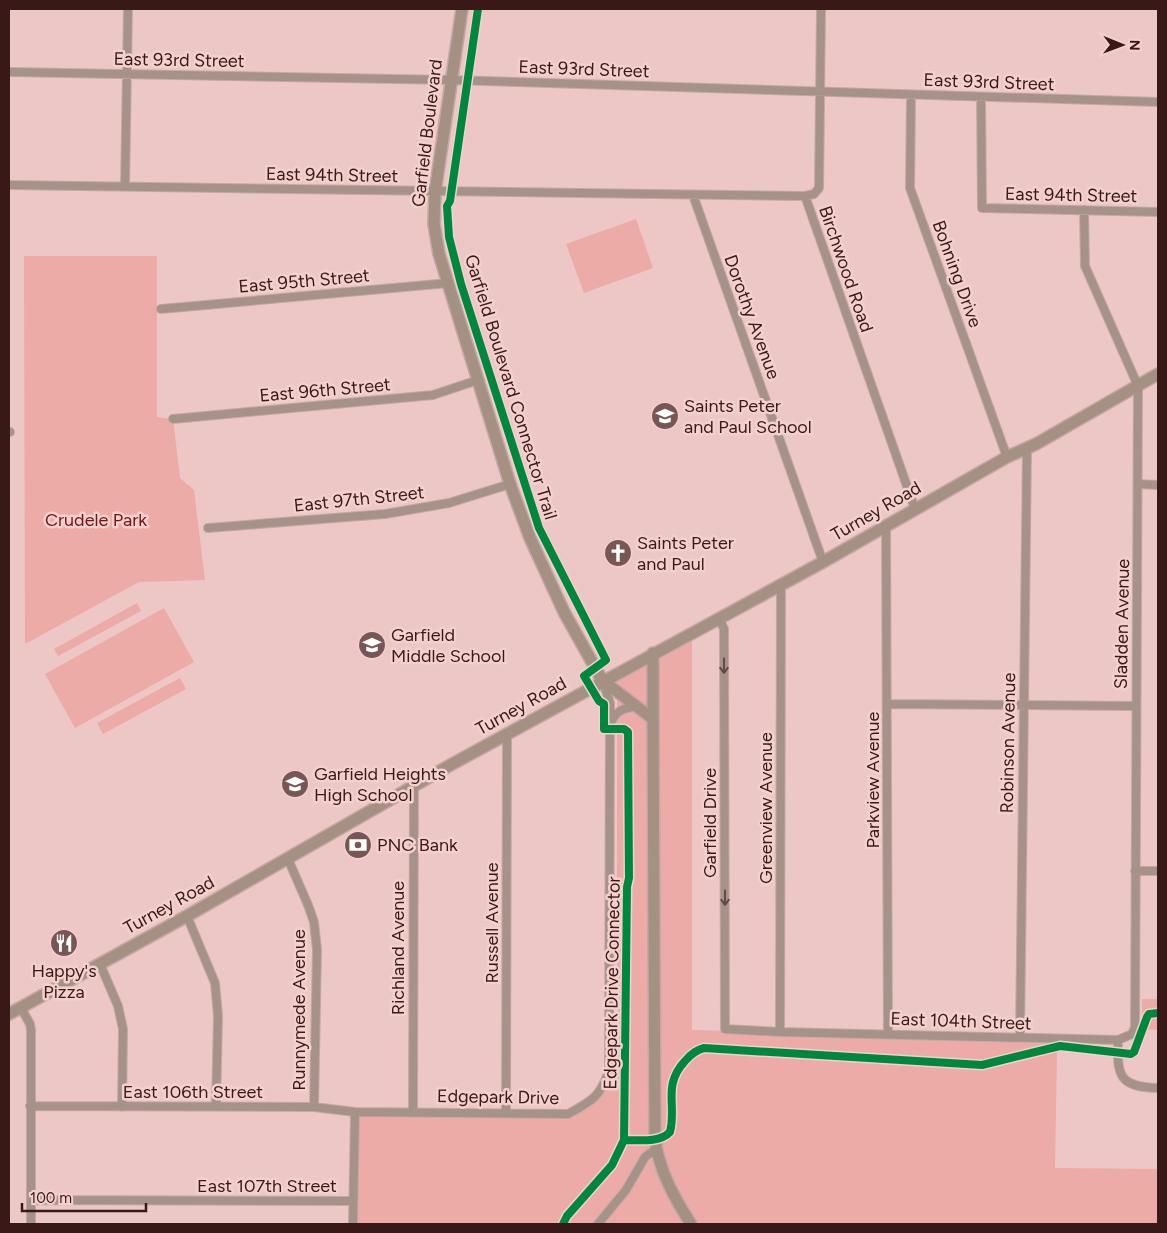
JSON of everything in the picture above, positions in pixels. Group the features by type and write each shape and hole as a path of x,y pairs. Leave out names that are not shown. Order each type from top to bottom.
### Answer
{"street":[{"path":"125,186 128,9"},
{"name":"Garfield Boulevard","path":"462,9 435,192 435,232 439,254 510,484 530,538 564,612 602,680"},
{"name":"Birchwood Road","path":"820,9 819,188 814,194 805,196 915,509"},
{"name":"East 93rd Street","path":"9,72 451,80 981,98 1158,102"},
{"name":"Bohning Drive","path":"912,95 910,188 1006,457"},
{"name":"East 94th Street","path":"981,98 982,208 1158,212"},
{"name":"East 94th Street","path":"9,185 805,196"},
{"name":"Dorothy Avenue","path":"693,194 823,562"},
{"name":"Sladden Avenue","path":"1084,210 1084,266 1138,386 1134,871 1135,1027 1132,1034 1118,1040"},
{"name":"East 95th Street","path":"161,309 449,283"},
{"name":"Turney Road","path":"9,1014 188,916 602,680 823,562 1006,457 1026,448 1158,374"},
{"name":"East 96th Street","path":"173,419 433,395 478,380"},
{"name":"Robinson Avenue","path":"1020,1037 1026,448"},
{"name":"East 97th Street","path":"208,528 385,514 449,503 510,484"},
{"path":"1138,484 1158,485"},
{"name":"Parkview Avenue","path":"886,527 888,1034"},
{"name":"Greenview Avenue","path":"780,1032 781,583"},
{"name":"Garfield Drive","path":"719,618 724,629 725,1029"},
{"path":"653,654 656,1149 675,1199 691,1224"},
{"path":"602,680 653,719"},
{"name":"Edgepark Drive","path":"355,1112 413,1111 568,1114 592,1101 603,1089 609,1071 610,703 602,680"},
{"path":"888,704 1136,706"},
{"path":"610,725 614,715 636,706"},
{"name":"Russell Avenue","path":"506,1112 507,734"},
{"name":"Richland Avenue","path":"413,1111 414,786"},
{"name":"Runnymede Avenue","path":"288,859 304,889 314,922 316,941 314,1107"},
{"path":"1134,871 1158,871"},
{"path":"188,916 215,982 218,1016 216,1106"},
{"path":"100,964 118,1006 123,1029 122,1108"},
{"path":"21,1008 30,1030 30,1224"},
{"name":"East 104th Street","path":"725,1029 1118,1040"},
{"path":"1118,1040 1118,1064 1123,1080 1135,1087 1158,1088"},
{"name":"East 106th Street","path":"30,1106 122,1108 216,1106 314,1107 355,1112"},
{"path":"353,1224 355,1112"},
{"path":"598,1224 626,1190 645,1157 656,1149"},
{"name":"East 107th Street","path":"31,1200 353,1201"}],"green space":[{"path":"636,219 653,268 584,293 566,244"},
{"name":"Crudele Park","path":"24,256 157,256 157,417 173,419 180,478 194,490 205,580 139,582 25,644"},
{"path":"137,603 141,611 58,656 54,649"},
{"path":"164,608 194,662 75,728 45,674"},
{"path":"692,633 692,1030 1055,1039 1055,1050 1057,1050 1055,1168 1158,1169 1158,1224 353,1224 355,1112 568,1114 592,1101 609,1071 617,1071 617,675"},
{"path":"180,678 186,689 103,734 97,723"},
{"path":"1142,999 1158,999 1158,1030 1142,1029"}],"cycle path":[{"name":"Garfield Boulevard Connector Trail","path":"478,9 450,201 447,206 449,237 461,284 539,528 606,660 584,676 599,701 604,704 604,729 624,729 628,732 629,878 627,887 624,1140 612,1165 567,1216 563,1224"},
{"path":"624,1140 661,1138 670,1132 674,1079 678,1070 687,1059 696,1051 704,1048 982,1065 1060,1046 1131,1054 1134,1052 1147,1017 1149,1014 1158,1013"}],"place":[{"name":"Saints Peter and Paul School","path":"665,416"},
{"name":"Saints Peter and Paul","path":"618,553"},
{"name":"Garfield Middle School","path":"372,645"},
{"name":"Garfield Heights High School","path":"295,784"},
{"name":"PNC Bank","path":"358,845"},
{"name":"Happy's Pizza","path":"64,943"}]}
